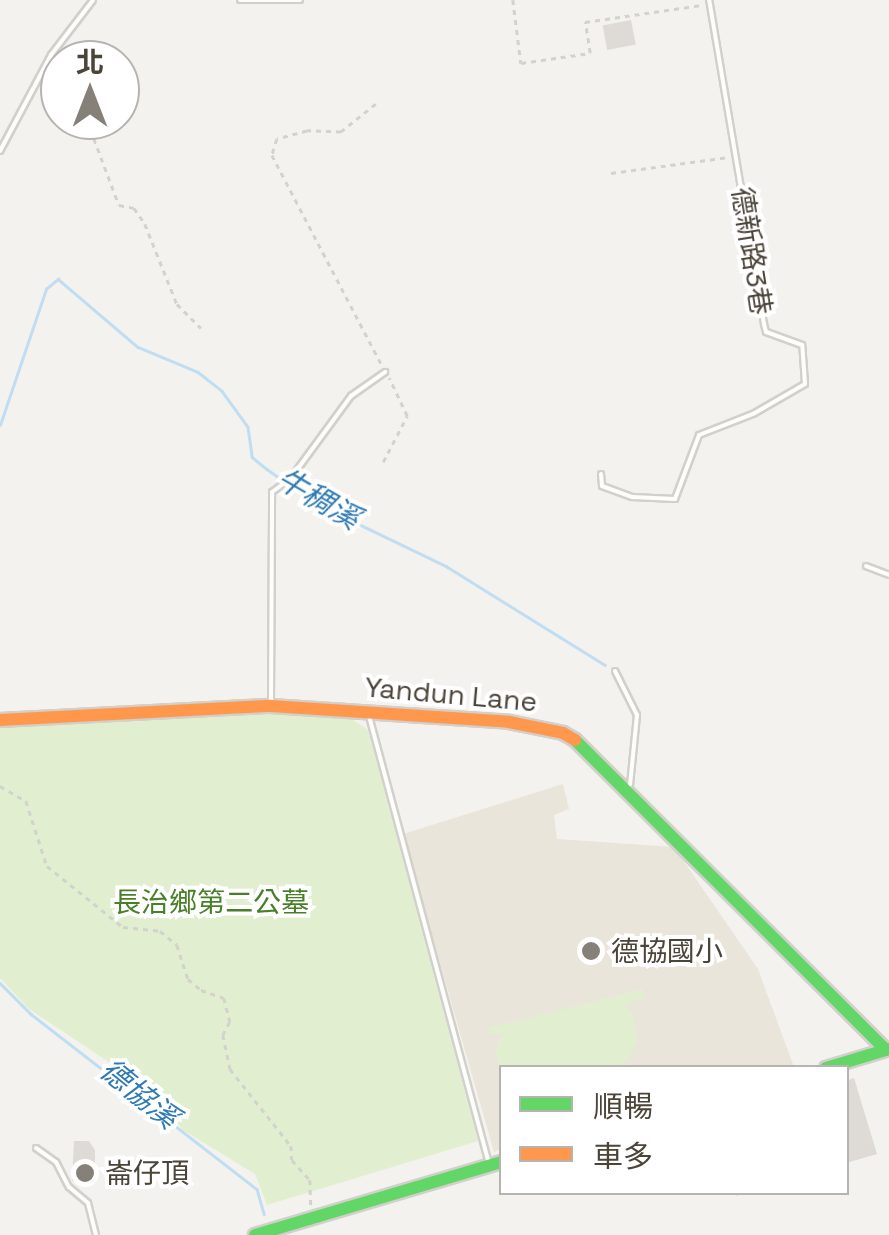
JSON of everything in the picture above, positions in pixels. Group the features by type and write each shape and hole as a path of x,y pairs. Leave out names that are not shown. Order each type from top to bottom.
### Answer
{"street":[{"name":"Yandun Lane","path":"0,720 271,706 545,727 582,744 628,795 888,1053"},
{"path":"838,1065 888,1053"},
{"path":"266,1234 495,1164"}],"lane":[{"path":"1,147 51,55 92,0"},
{"path":"240,0 300,0"},
{"name":"德新路3巷","path":"601,474 602,486 633,498 675,499 699,435 752,414 805,384 802,345 766,332 709,2"},
{"path":"271,706 272,492 291,478 351,396 386,372"},
{"path":"866,566 889,575"},
{"path":"615,671 636,716 628,795"},
{"path":"367,712 495,1164"},
{"path":"36,1148 56,1162 69,1187 88,1203 96,1235"}],"path":[{"path":"513,0 521,63 590,54 585,22 709,2"},
{"path":"376,104 341,132 306,130 277,138 272,155 407,416 383,462"},
{"path":"94,140 119,206 134,208 145,224 177,304 201,328"},
{"path":"611,174 736,156"},
{"path":"0,786 26,801 47,866 123,927 160,931 176,946 188,978 201,990 224,998 230,1022 223,1035 230,1069 291,1146 292,1160 310,1180 312,1218"}],"shaded area":[{"name":"德協國小","path":"563,784 569,809 554,815 557,839 674,847 758,969 793,1065 499,1065 499,1150 494,1152 403,834"}],"green space":[{"name":"長治鄉第二公墓","path":"207,709 346,715 368,730 478,1141 267,1205 255,1174 183,1130 151,1090 29,1009 0,978 0,722"},
{"path":"642,989 644,998 623,1005 633,1015 638,1038 628,1060 619,1065 499,1068 496,1050 502,1033 491,1035 488,1028"}],"building":[{"path":"631,20 636,45 607,50 603,26"},
{"path":"854,1078 877,1154 849,1162 849,1080"},
{"path":"74,1141 89,1141 95,1150 95,1181 72,1181"}],"waterway":[{"name":"牛稠溪","path":"0,425 46,289 58,279 138,347 198,372 222,391 248,427 252,457 313,502 446,566 605,665"},
{"name":"德協溪","path":"0,983 31,1014 257,1189 264,1214"}],"traffic: fast":[{"path":"575,740 886,1050"},
{"path":"836,1065 889,1049"},
{"path":"255,1235 499,1163"}],"traffic: slow":[{"path":"0,720 271,706 509,722 563,733 575,740"}],"place":[{"name":"德協國小","path":"591,951"},
{"name":"崙仔頂","path":"85,1173"}]}
